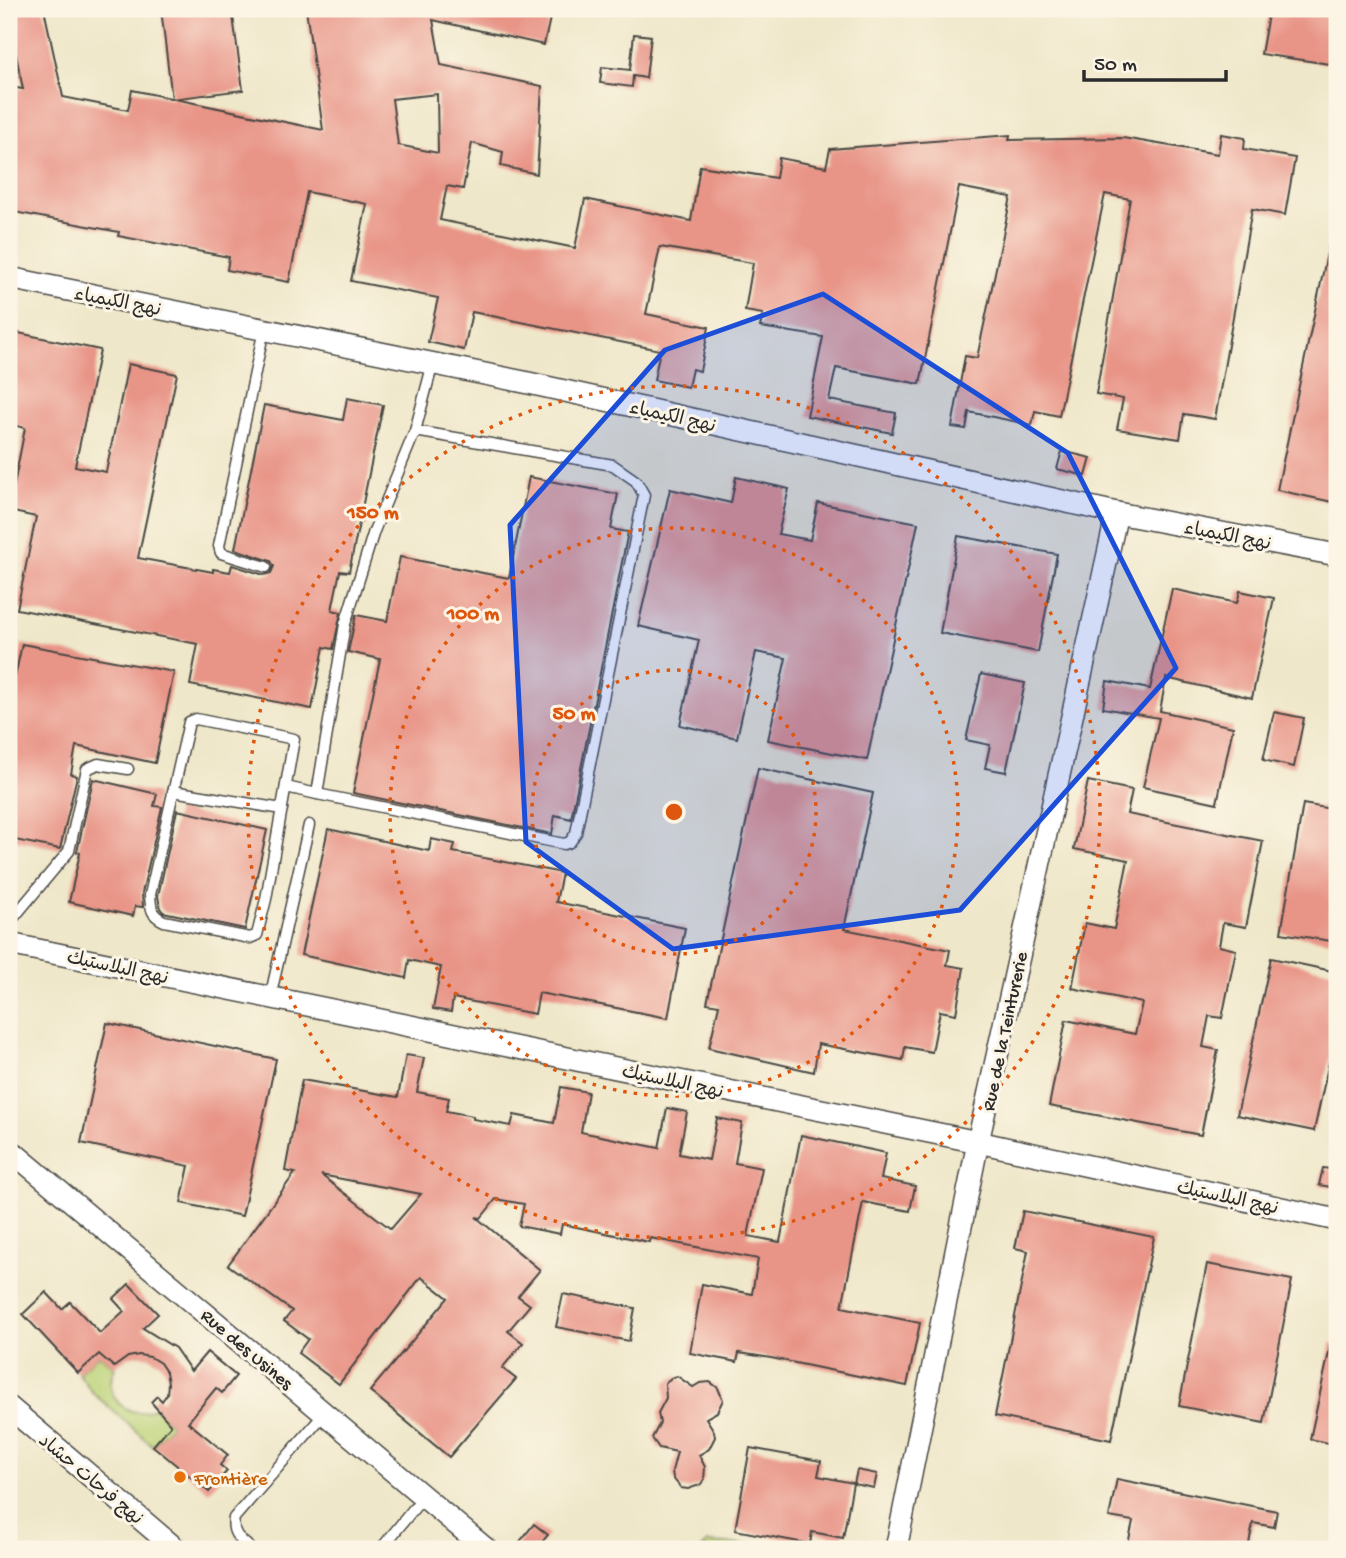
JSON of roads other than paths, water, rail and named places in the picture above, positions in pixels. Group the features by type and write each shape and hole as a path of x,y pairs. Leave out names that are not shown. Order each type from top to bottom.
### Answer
{"street":[{"name":"نهج الكيمياء","path":"9,278 432,363 1117,513 1337,555"},
{"name":"Rue de la Teinturerie","path":"896,1549 978,1142 1117,513"},
{"name":"نهج البلاستيك","path":"9,944 978,1142 1337,1220"},
{"name":"Rue des Usines","path":"9,1149 486,1549"},
{"name":"نهج فرحات حشاد","path":"9,1407 176,1549"}],"lane":[{"path":"264,329 219,546 221,553 266,567"},
{"path":"317,794 345,624 374,531 415,431 432,363"},
{"path":"286,787 564,844 570,842 576,833 643,495 636,481 613,465 415,431"},
{"path":"196,719 294,739 266,899 257,935 250,938 164,921 151,911 150,895 173,791 189,722 196,719"},
{"path":"9,923 69,850 87,769 98,764 128,769"},
{"path":"173,791 282,809"},
{"path":"270,998 309,825"},
{"path":"251,1549 237,1537 232,1528 234,1518 325,1413"},
{"path":"382,1549 424,1496"}],"place":[{"name":"Frontière","path":"180,1477"}]}
